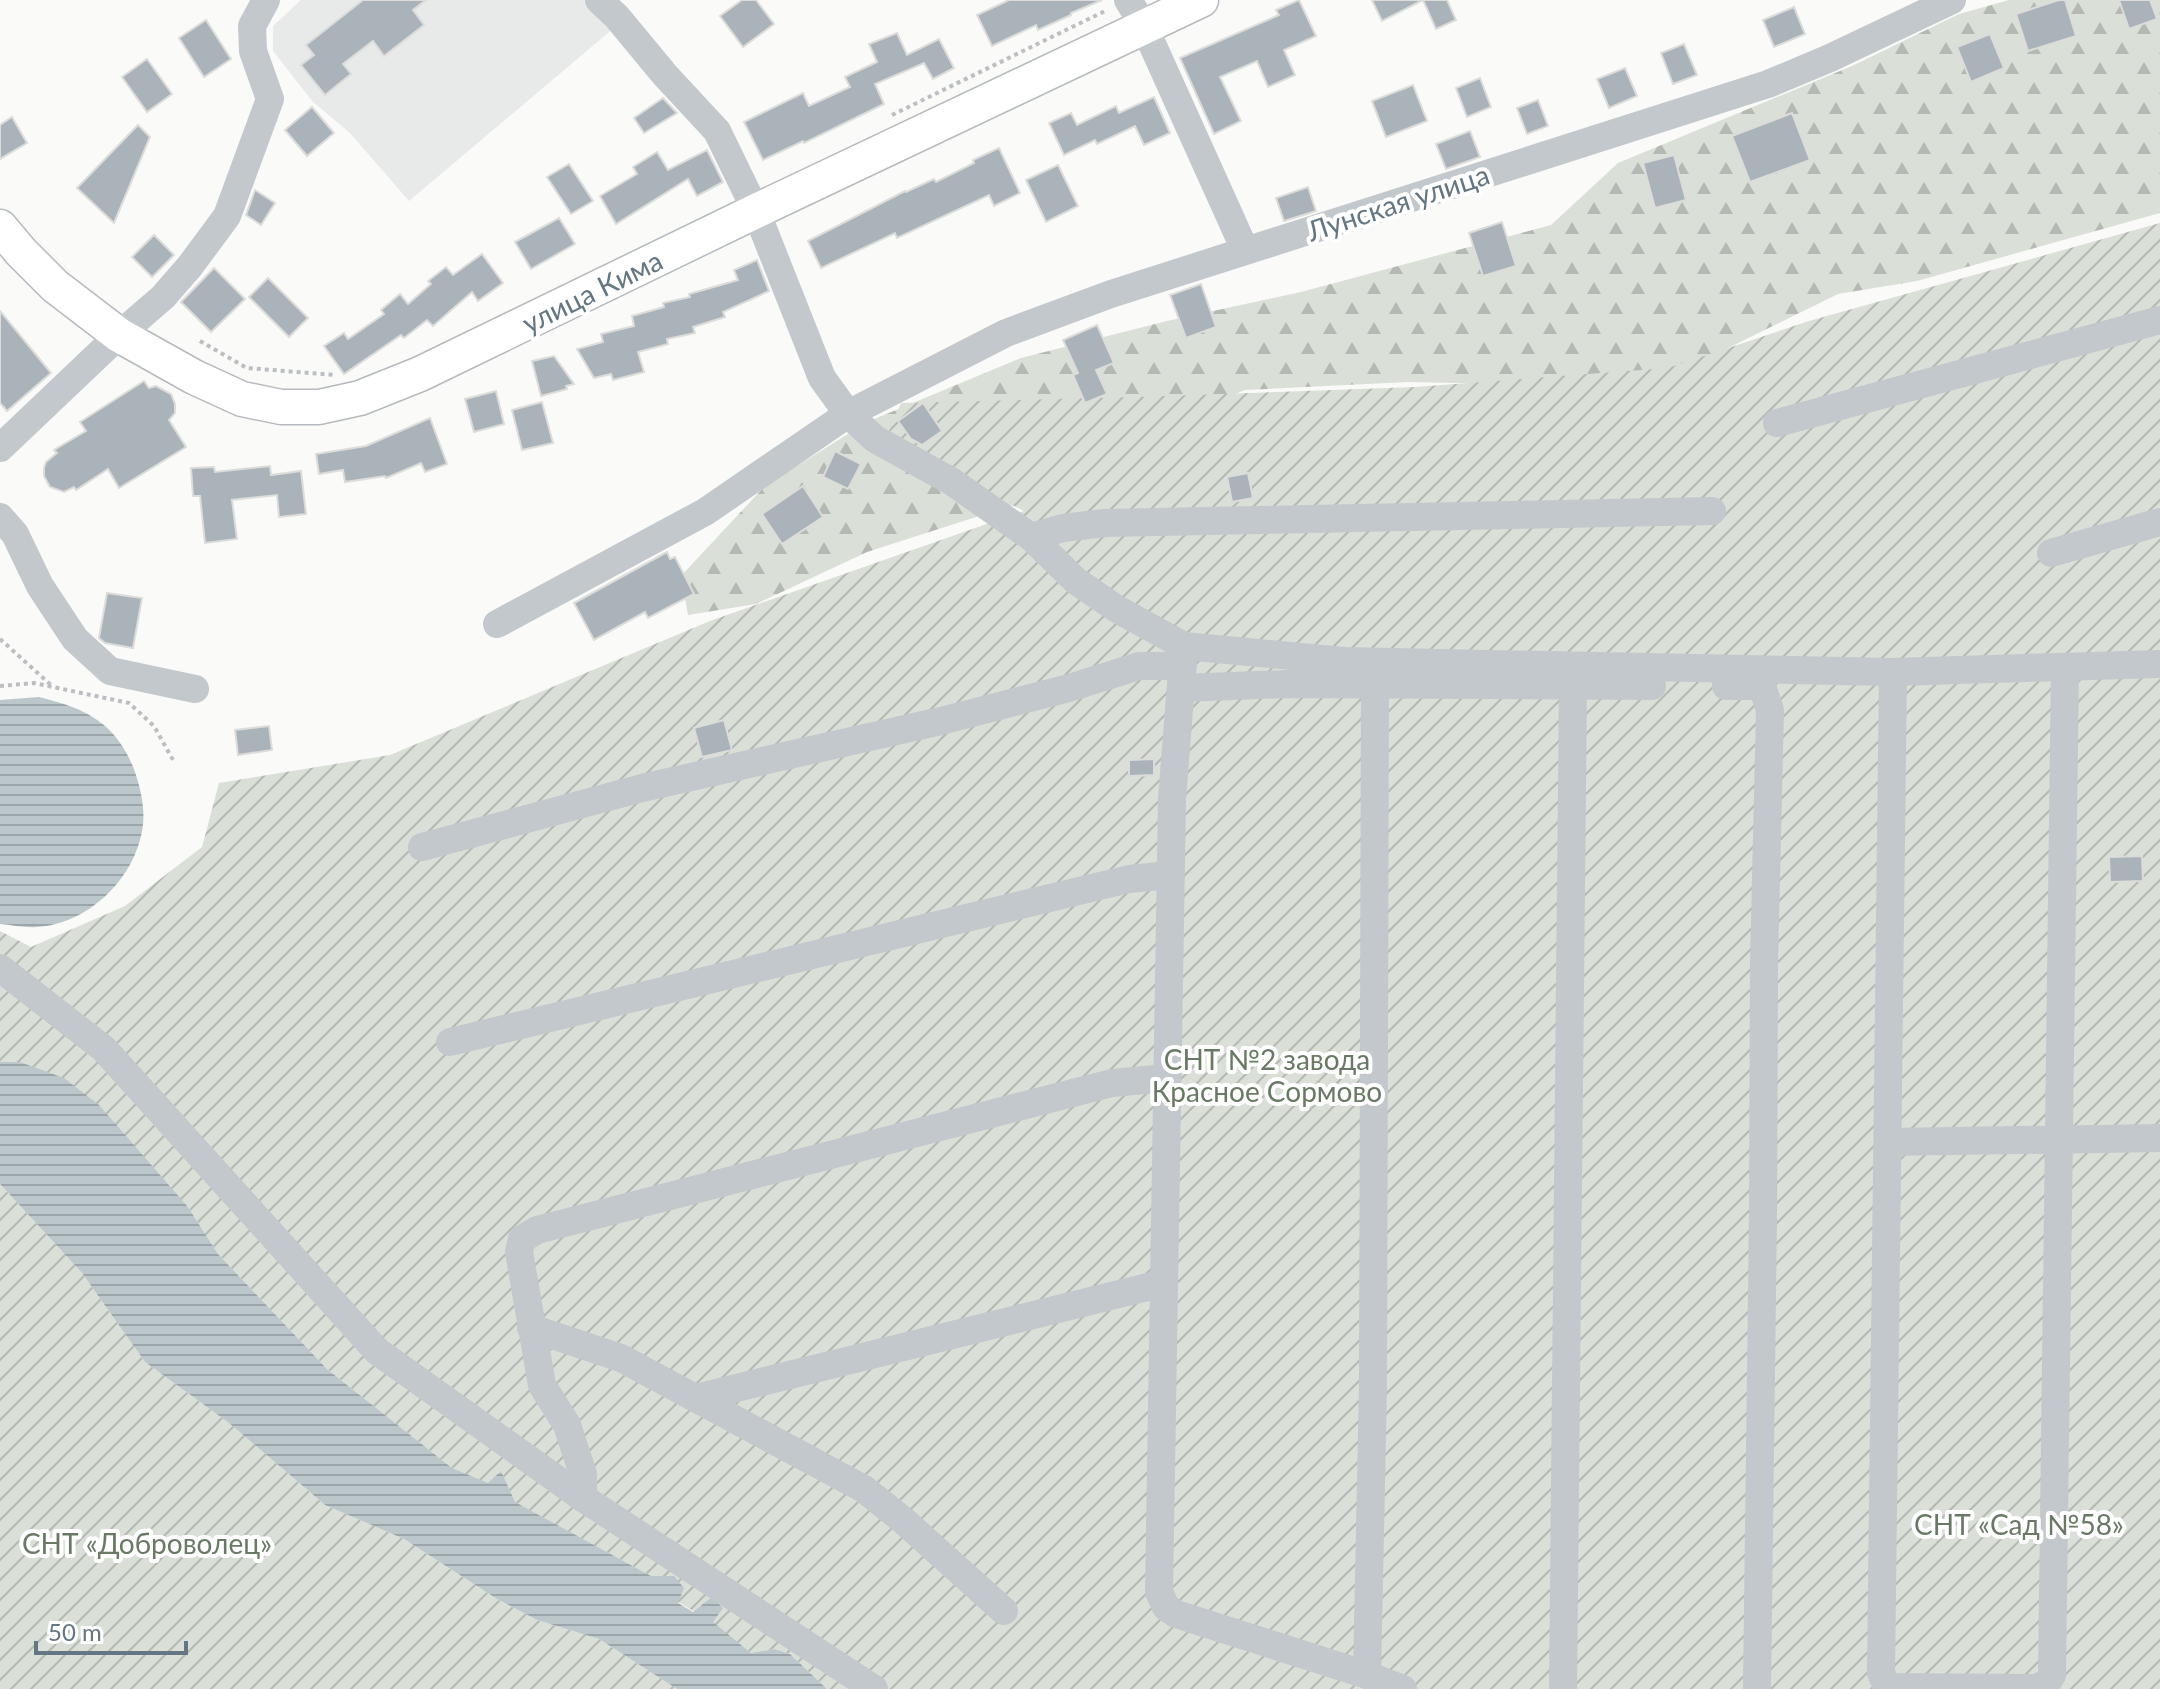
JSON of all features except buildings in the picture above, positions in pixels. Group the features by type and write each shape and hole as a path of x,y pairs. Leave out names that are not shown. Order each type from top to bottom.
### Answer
{"main road":[{"name":"улица Кима","path":"0,227 55,286 119,335 194,377 242,399 281,407 319,407 360,398 420,374 756,211 1128,11 1201,0"}],"street":[{"path":"0,448 163,297 227,216 270,99 253,51 252,26 266,0"},
{"path":"599,0 717,131 756,211 822,378 848,414 875,439 951,481 1031,537 1076,581 1117,609 1182,667 1288,684 1756,686 1763,689 1770,710 1764,964 1757,1689"},
{"name":"Лунская улица","path":"497,624 705,512 848,414 1006,333 1245,250 1768,84 1952,0"},
{"path":"1128,11 1245,250"},
{"path":"1777,423 2160,320"},
{"path":"1031,537 1063,528 1105,523 1712,511"},
{"path":"0,517 15,534 40,586 75,639 110,671 195,689"},
{"path":"2051,553 2160,522"},
{"path":"422,847 642,788 941,721 1069,688 1139,666 1344,661 1893,672 2160,664"},
{"path":"1182,667 1172,799 1159,1592 1166,1607 1176,1614 1403,1689"},
{"path":"1893,672 1881,1673 1885,1682 1892,1687 2036,1688 2047,1683 2052,1675 2065,667"},
{"path":"1367,1675 1373,1372 1375,685"},
{"path":"1563,1689 1573,686"},
{"path":"450,1042 1129,879 1171,875"},
{"path":"0,968 104,1049 377,1351 583,1498 874,1689"},
{"path":"583,1498 583,1474 567,1425 542,1385 519,1252 522,1239 537,1230 1112,1083 1167,1078"},
{"path":"1888,1142 2160,1138"},
{"path":"696,1398 1164,1283"},
{"path":"531,1328 621,1358 864,1489 1004,1611"}],"path":[{"path":"886,117 1128,11"},
{"path":"200,341 247,368 348,376"},
{"path":"0,639 53,687"},
{"path":"0,686 34,683 129,703 154,726 173,760"}],"shaded area":[{"path":"301,0 587,0 615,27 409,201 350,133 313,102 273,51 273,26"},
{"path":"39,697 81,711 114,735 135,772 142,801 142,831 129,867 105,897 90,908 55,924 28,927 0,924 0,700"},
{"path":"0,1062 20,1062 64,1078 99,1105 188,1207 218,1254 327,1369 452,1468 488,1483 501,1471 515,1502 651,1576 674,1576 684,1588 678,1603 693,1612 712,1597 723,1608 713,1622 751,1653 775,1649 790,1654 827,1689 677,1689 599,1639 537,1620 497,1599 404,1539 325,1505 229,1423 145,1362 82,1273 0,1184"}],"green space":[{"path":"2009,0 2160,0 2160,213 1917,281 1838,294 1671,376 1569,385 1407,382 1245,390 1105,446 1029,500 867,552 756,604 688,615 681,576 765,486 867,422 1021,358 1167,321 1301,292 1551,225 1618,163 1852,66 1959,14"},
{"name":"СНТ №2 завода Красное Сормово","path":"2160,223 2160,1689 827,1689 790,1654 775,1649 751,1653 712,1622 678,1602 674,1576 651,1576 514,1502 501,1471 489,1484 452,1468 327,1369 218,1254 188,1207 20,1062 0,1062 0,931 31,947 125,906 202,847 219,783 390,755 710,621 1024,511 884,443 901,403 1415,387 1668,368 1809,321"},
{"name":"СНТ «Доброволец»","path":"0,1184 82,1273 145,1362 229,1423 325,1505 404,1539 497,1599 537,1620 599,1639 677,1689 0,1689"}],"park label":[{"name":"СНТ «Сад №58»","path":"2019,1524"}]}
